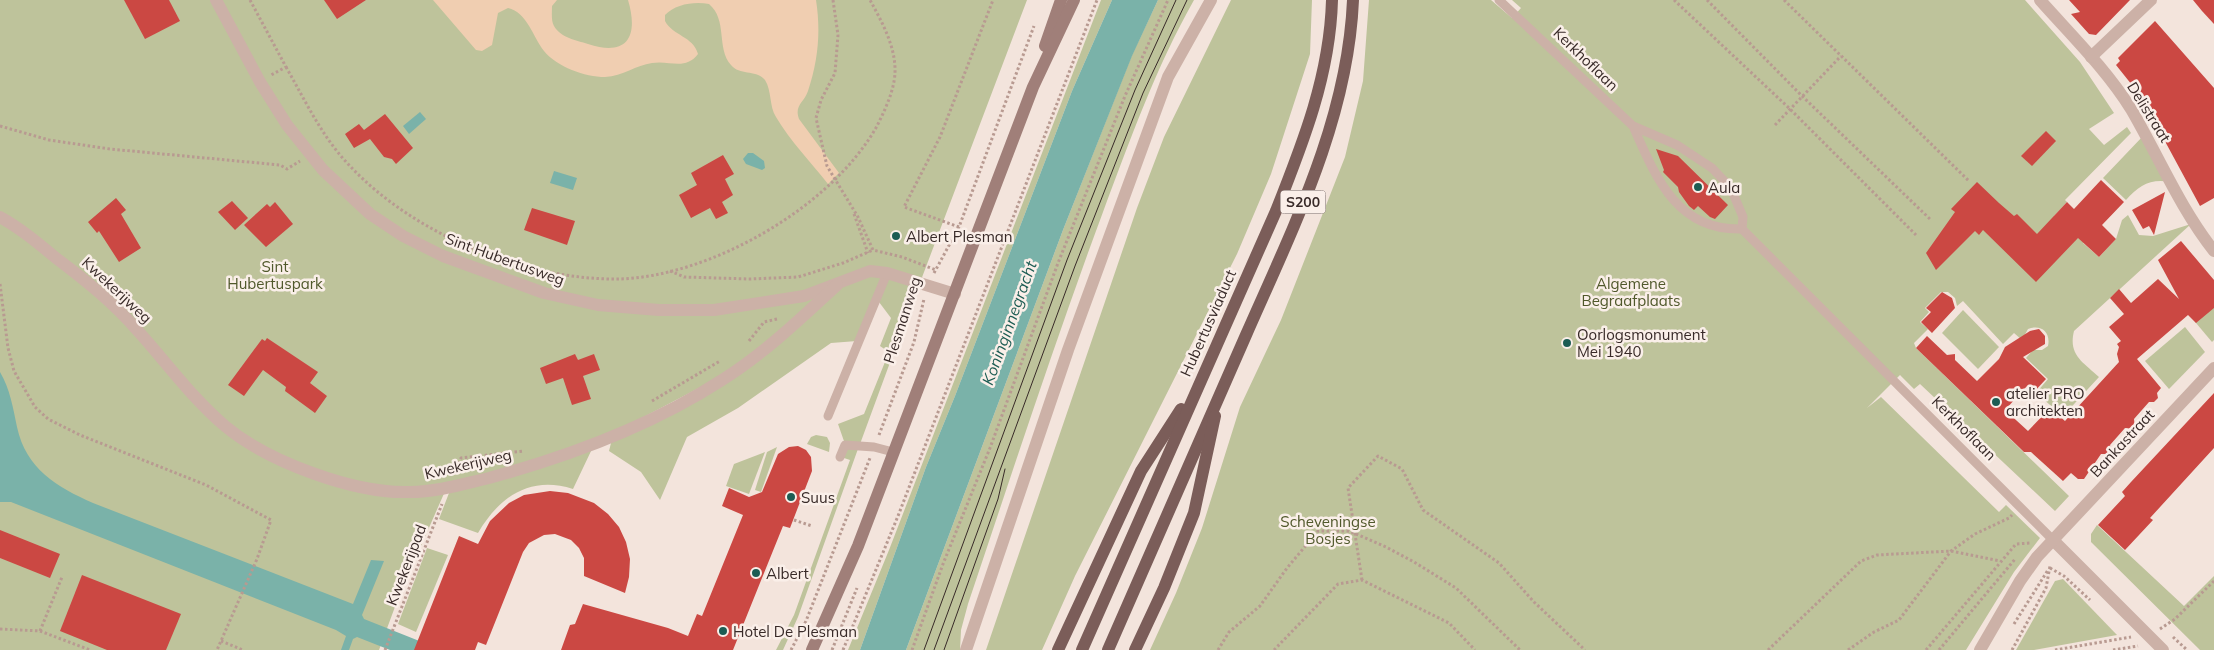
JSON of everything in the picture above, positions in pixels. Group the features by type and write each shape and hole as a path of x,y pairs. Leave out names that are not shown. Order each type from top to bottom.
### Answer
{"main road":[{"path":"1033,88 1048,34 1061,0"},
{"path":"812,650 840,591 1033,88 1074,0"},
{"name":"Hubertusviaduct","path":"1082,650 1276,211 1303,142 1324,68 1332,0"},
{"name":"S200","path":"1108,650 1301,207 1335,115 1349,44 1354,0"},
{"path":"1058,650 1141,470 1202,378"},
{"path":"1135,650 1164,588 1194,513 1220,394"}],"street":[{"name":"Sint Hubertusweg","path":"216,0 260,82 286,125 319,165 370,214 403,236 443,256 544,293 598,305 659,310 714,310 804,296 870,271 887,273 954,294"},
{"path":"966,650 1068,350 1168,77 1211,0"},
{"name":"Delistraat","path":"2040,0 2091,57 2129,107 2193,225 2214,251"},
{"path":"2091,57 2151,0"},
{"name":"Kwekerijweg","path":"0,217 23,231 119,310 200,402 227,427 247,441 315,474 364,488 410,493 448,488 513,471 602,442 722,381 775,343 837,285"},
{"name":"Bankastraat","path":"1982,649 2020,581 2037,557 2214,368"},
{"name":"Kerkhoflaan","path":"2054,541 2163,650"}],"lane":[{"name":"Kerkhoflaan","path":"1499,0 1633,126"},
{"path":"1633,126 1677,145 1712,168 1730,186 1743,217 1742,229 1722,230 1696,220 1684,210 1668,192 1651,165 1633,126"},
{"name":"Kerkhoflaan","path":"1742,229 2054,541"},
{"path":"828,416 887,273"},
{"path":"840,457 845,445 874,447 893,452"}],"path":[{"path":"250,0 321,129 337,152 362,178 402,211 446,236 497,257 571,277 620,279 670,271 731,250 776,226 820,195 836,180 867,144 884,113 895,74 891,44 884,25 870,0"},
{"path":"833,0 838,35 835,73 821,100 816,118 827,166 858,217 873,250"},
{"path":"959,227 904,207 940,137 992,0"},
{"path":"844,650 898,516 1097,0"},
{"path":"912,650 943,564 990,448 1058,263 1124,96 1168,0"},
{"path":"1674,0 1790,109 1916,235"},
{"path":"1707,0 1802,96 1930,220"},
{"path":"1784,0 1969,181"},
{"name":"Plesmanweg","path":"792,650 806,621 914,342 921,309 929,285 959,227 1037,19"},
{"path":"1775,125 1841,56"},
{"path":"260,82 286,67"},
{"path":"0,126 49,140 110,149 280,165 287,169 301,160 319,165 337,152"},
{"path":"836,180 854,214 868,251 870,271"},
{"path":"670,271 684,276 750,279 798,277 843,263 873,250 902,257 936,270"},
{"path":"798,277 804,296"},
{"path":"0,284 10,356 20,383 35,407 48,419 64,428 206,484 271,520 240,601 217,650"},
{"path":"747,343 764,322 779,318"},
{"path":"650,401 724,359"},
{"name":"Kwekerijpad","path":"385,650 461,458 532,450"},
{"path":"1362,580 1353,533 1348,488 1378,456 1402,469 1423,510 1499,563 1534,602 1585,650"},
{"path":"1848,650 1874,632 1899,620 1950,551 1975,534 2009,518"},
{"path":"794,520 812,526"},
{"path":"1218,650 1229,632 1260,606 1287,568 1318,531 1353,533 1393,550 1456,588 1520,650"},
{"path":"2028,547 2054,541"},
{"path":"1926,650 2016,544 2054,541"},
{"path":"1768,650 1861,561 1877,555 1950,551 2000,561"},
{"path":"1939,650 2021,554"},
{"path":"2050,568 2064,576 2093,603"},
{"path":"2011,630 2050,568"},
{"path":"2012,650 2046,588 2050,568"},
{"path":"40,631 62,577"},
{"path":"1274,650 1338,584 1362,580 1419,607 1449,624 1475,650"},
{"path":"2055,650 2148,635 2175,619 2214,581"},
{"path":"0,629 40,631 90,650"},
{"path":"2122,630 2129,637"},
{"path":"221,641 244,650"},
{"path":"2177,641 2187,650"}],"green space":[{"name":"Sint Hubertuspark","path":"0,0 1027,0 921,280 886,273 857,341 831,343 738,408 687,437 660,500 641,472 609,451 612,439 720,377 596,442 446,489 399,596 379,650 0,650"},
{"path":"1101,0 1112,0 1072,91 926,467 860,650 848,650 889,550"},
{"path":"1158,0 1194,0 1180,25 1144,104 1085,261 968,604 961,630 960,650 906,650 1063,230 1132,55"},
{"path":"1231,0 1312,0 1310,54 1271,174 1237,254 1075,576 1042,650 986,650 1137,208 1164,137"},
{"name":"Algemene Begraafplaats","path":"1369,0 1491,0 1512,18 1521,8 1512,0 2025,0 2080,62 2114,113 2089,129 2104,145 2127,127 2131,133 2065,200 2067,202 2054,216 2115,211 2083,243 2099,257 2116,239 2122,220 2128,215 2139,235 2153,236 2191,224 2074,331 2073,346 2075,352 2082,362 2099,377 2063,416 2036,393 2048,379 2026,358 2033,350 2042,350 2048,346 2048,337 2044,330 2041,328 2028,329 2022,340 2014,333 2003,344 1963,301 1957,306 1955,298 1948,292 1941,292 1925,308 1929,312 1920,322 1928,329 1914,343 1916,348 2069,496 2055,511 1920,384 1914,389 1900,375 1867,408 1881,397 1999,512 2006,505 2040,538 2014,572 1966,650 1150,650 1176,593 1202,528 1240,407 1281,320 1345,157 1363,81"},
{"path":"2144,135 2171,182 2157,181 2146,184 2136,190 2126,200 2103,178"},
{"path":"888,274 920,281 860,444 845,444 838,424 864,414 889,352 880,346 891,318 876,298"},
{"path":"2214,298 2214,340 2212,342 2191,317"},
{"path":"1963,310 1999,347 1978,369 1942,333"},
{"path":"2185,327 2205,352 2169,389 2145,361"},
{"path":"816,435 827,437 830,443 829,452 807,444 811,437"},
{"path":"845,446 859,446 798,617 783,650 776,650 794,615 850,460 841,457"},
{"path":"777,447 761,492 755,490 767,452"},
{"path":"592,449 573,489 557,485 543,485 517,492 496,509 478,533 439,519 449,493"},
{"path":"765,452 749,494 726,486 734,464"},
{"path":"2097,525 2184,606 2214,576 2214,650 2200,650 2091,542 2091,534"},
{"path":"427,548 448,555 416,632 398,624"},
{"path":"2063,579 2117,635 2034,650 2016,650 2055,581"}],"sand":[{"path":"433,0 557,0 552,6 552,19 557,30 569,38 588,44 612,48 621,46 627,41 630,34 632,24 628,0 816,0 818,35 816,57 808,91 799,107 798,114 799,119 839,173 828,184 794,143 776,117 765,80 731,65 724,51 718,18 709,4 686,4 674,8 665,15 665,21 669,26 692,43 698,54 693,59 682,64 659,62 646,64 618,75 597,77 580,73 556,62 544,51 520,14 508,8 498,13 492,45 482,51 476,50"}],"water":[{"name":"Koninginnegracht","path":"1112,0 1158,0 1132,56 1063,230 906,650 860,650 926,467 1072,91"},
{"path":"420,112 426,119 409,134 403,126"},
{"path":"748,153 753,153 764,161 765,168 762,170 746,164 743,159"},
{"path":"554,171 577,178 573,190 550,183"},
{"path":"0,372 9,392 21,442 45,475 67,490 93,503 353,604 371,560 384,561 362,615 364,619 442,650 390,650 357,637 353,639 349,650 341,650 346,636 336,630 11,502 0,502"}],"building":[{"path":"124,0 169,0 180,21 145,39"},
{"path":"324,0 366,0 337,19"},
{"path":"2069,0 2130,0 2096,35 2089,34 2071,14 2080,12"},
{"path":"2193,0 2214,0 2214,24 2202,11"},
{"path":"2155,21 2214,88 2214,198 2200,206 2134,84 2132,85 2116,65 2120,61 2118,58"},
{"path":"385,114 413,148 396,164 392,159 384,157 370,139 354,148 345,134 359,124 364,130"},
{"path":"2046,131 2056,141 2032,166 2021,156"},
{"name":"Aula","path":"1656,149 1678,156 1728,205 1715,219 1698,206 1694,210 1689,206 1679,192 1678,187 1663,172 1664,170"},
{"path":"723,155 734,174 725,179 733,195 722,202 728,213 716,219 710,208 691,218 679,195 697,185 691,173"},
{"path":"2101,180 2124,202 2102,225 2116,239 2099,257 2078,238 2036,282 1983,230 1979,235 1975,231 1936,270 1926,253 1955,212 1951,209 1977,182 2014,216 2017,214 2037,234 2067,202 2074,209"},
{"path":"2165,192 2154,235 2149,226 2143,229 2132,210"},
{"path":"116,198 126,210 121,214 141,248 119,262 99,231 97,233 88,222"},
{"path":"232,201 248,218 235,230 218,212"},
{"path":"275,202 293,224 266,247 244,225 267,204 270,207"},
{"path":"532,208 575,221 567,245 524,230"},
{"path":"2181,241 2214,280 2214,308 2196,323 2188,315 2137,359 2161,388 2157,393 2158,398 2154,402 2149,402 2134,419 2135,429 2125,428 2110,445 2111,449 2106,454 2101,454 2084,479 2078,479 2071,473 2063,481 2031,452 2024,452 1916,348 1927,336 1947,355 1955,354 1955,360 1977,381 1999,359 2005,347 2030,331 2039,329 2045,336 2045,344 2023,357 2046,379 2034,392 2027,386 2005,410 2028,431 2050,408 2065,421 2119,362 2117,354 2119,347 2117,344 2121,341 2109,327 2124,314 2110,298 2119,289 2131,303 2158,279 2179,299 2158,260"},
{"path":"1942,292 1952,298 1955,308 1932,333 1921,322 1931,312 1926,308"},
{"path":"267,338 318,372 310,383 327,396 315,413 285,391 286,387 263,370 244,396 228,385 262,339 265,341"},
{"path":"575,354 578,360 594,354 600,370 583,376 591,399 572,405 563,378 546,384 540,368"},
{"path":"2214,393 2214,448 2150,518 2153,520 2125,550 2098,525 2125,496 2122,492"},
{"path":"798,446 806,450 811,457 812,471 790,528 783,526 733,650 561,650 570,625 575,624 583,604 668,628 688,636 697,614 702,616 743,515 722,506 729,488 749,497 762,492 778,454 789,447"},
{"path":"550,491 568,493 594,503 608,514 619,527 626,542 630,559 629,577 625,593 584,576 584,558 579,548 571,540 555,534 544,535 529,543 523,552 486,645 478,642 475,650 414,650 459,536 478,544 490,521 509,503 524,495"},
{"path":"0,530 60,554 50,578 0,558"},
{"path":"82,575 181,614 166,650 107,650 60,631"}],"tram line":[{"path":"924,650 1067,260 1135,90 1176,0"},
{"path":"934,650 1075,266 1143,93 1187,0"},
{"path":"944,650 998,499 1005,469"}],"place":[{"name":"Aula","path":"1698,187"},
{"name":"Albert Plesman","path":"896,236"},
{"name":"Oorlogsmonument Mei 1940","path":"1567,343"},
{"name":"atelier PRO architekten","path":"1996,402"},
{"name":"Suus","path":"791,497"},
{"name":"Albert","path":"756,573"},
{"name":"Hotel De Plesman","path":"723,631"}],"park label":[{"name":"Scheveningse Bosjes","path":"1328,530"}]}
